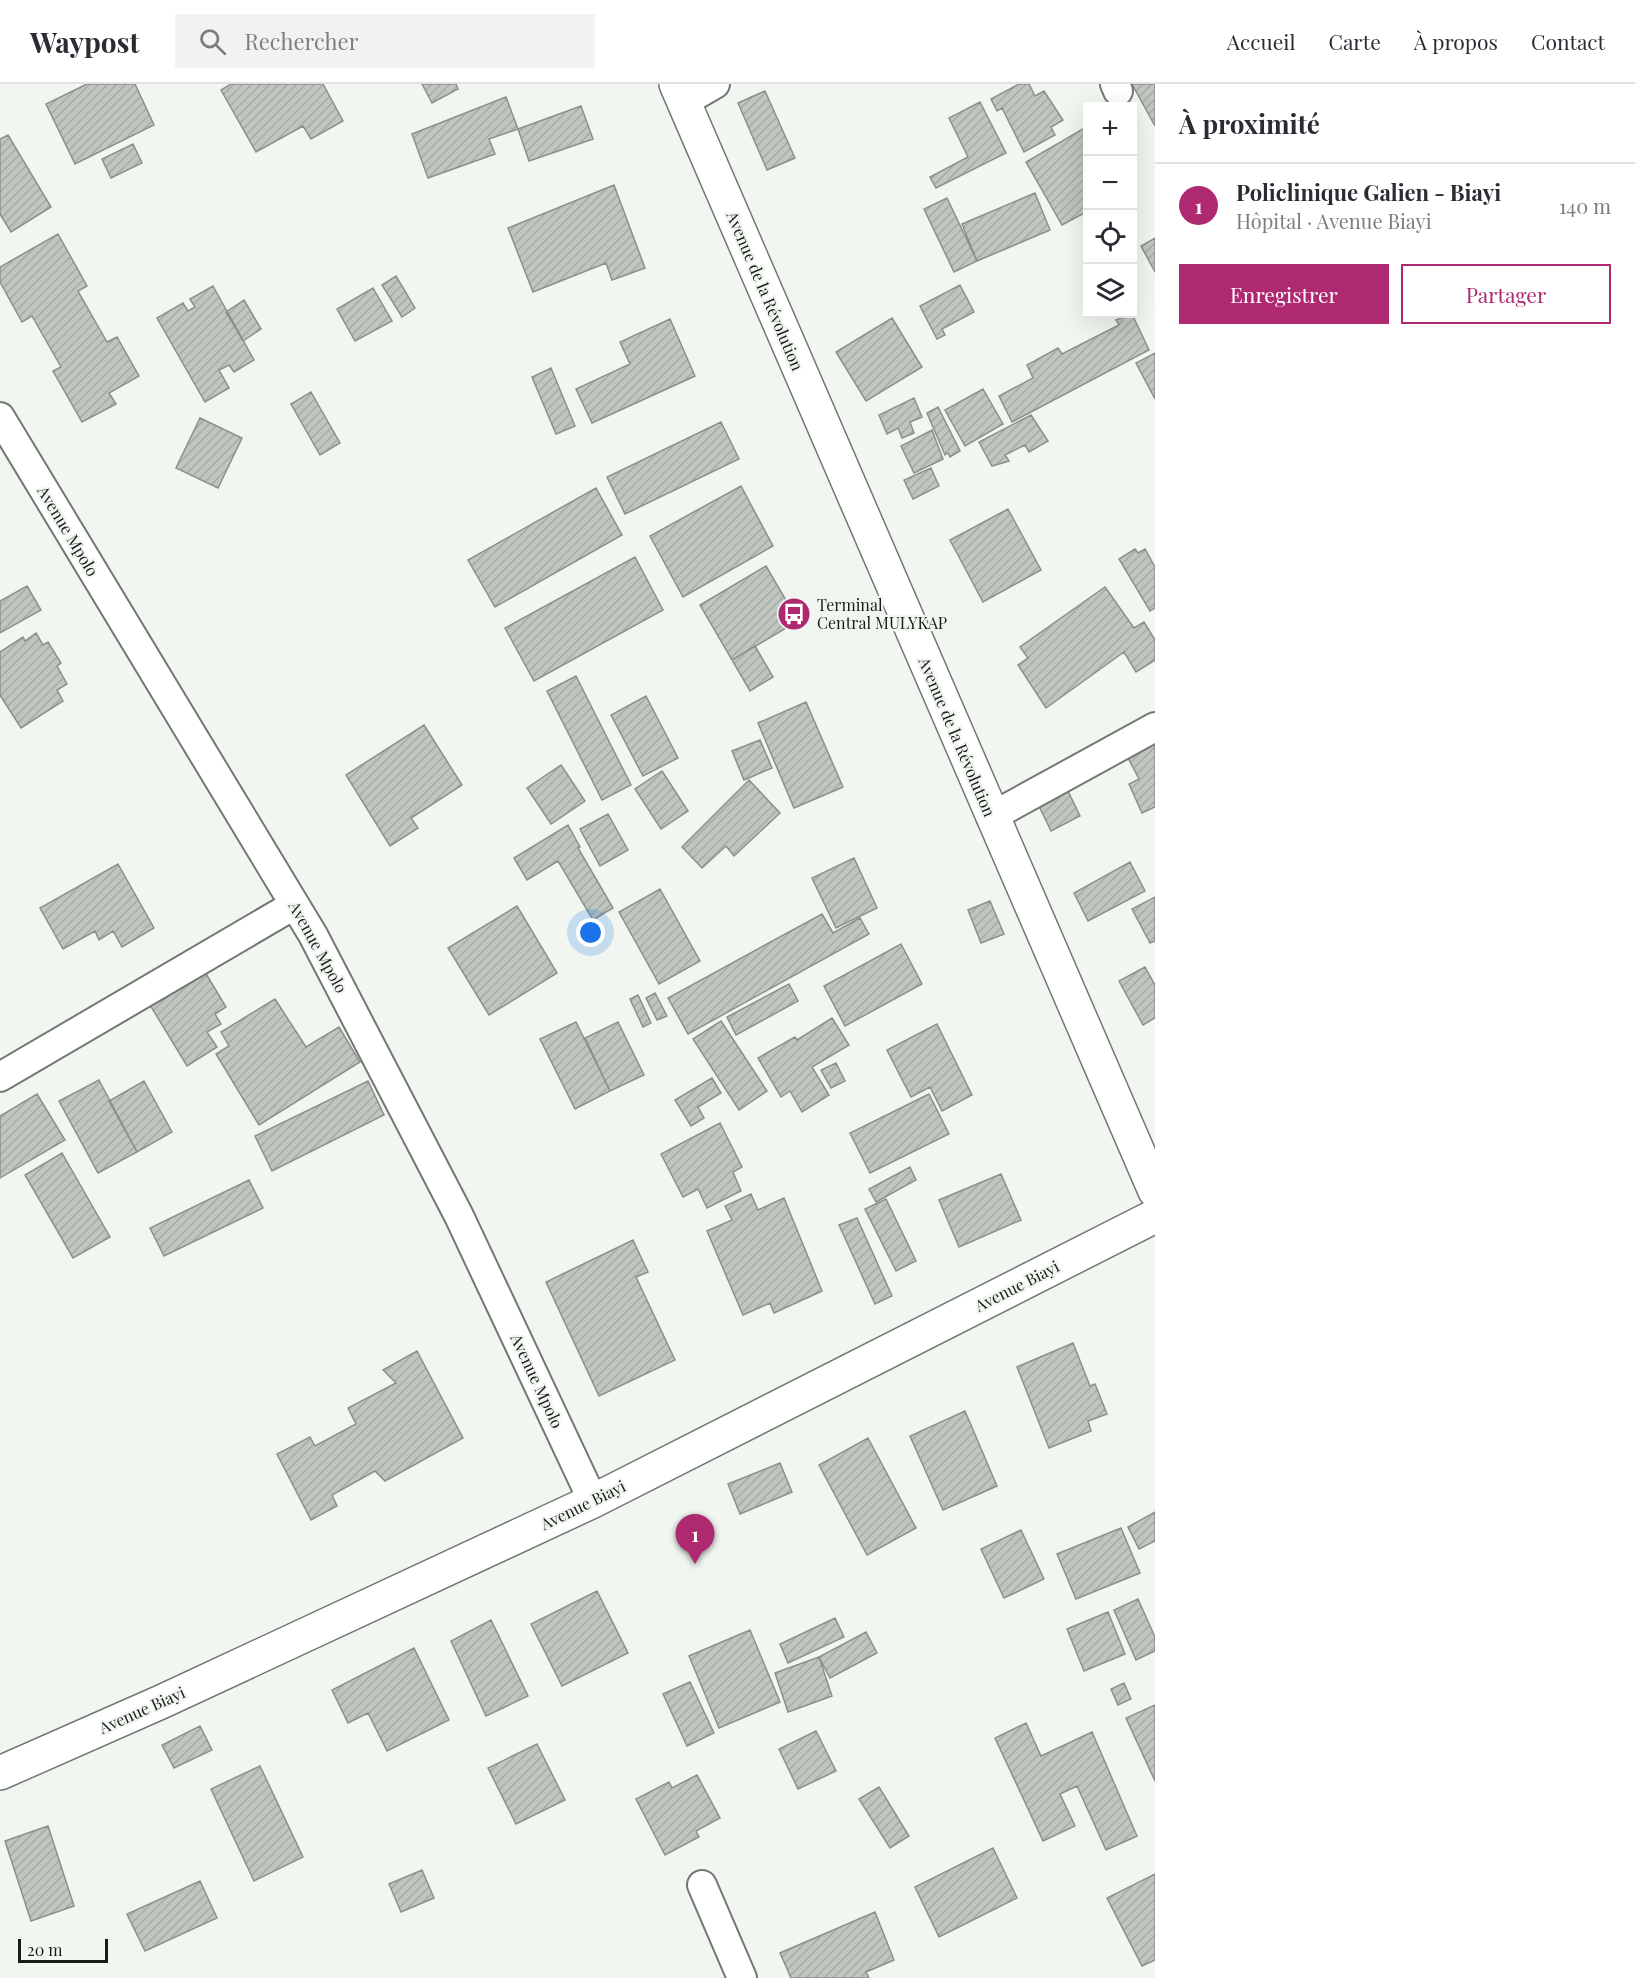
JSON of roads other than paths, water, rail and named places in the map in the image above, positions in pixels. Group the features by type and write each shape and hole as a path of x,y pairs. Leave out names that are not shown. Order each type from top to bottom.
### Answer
{"street":[{"path":"680,93 715,84"},
{"name":"Avenue de la Révolution","path":"680,93 991,817 1155,1191"},
{"name":"Avenue Mpolo","path":"3,431 313,935 459,1216 593,1501"},
{"path":"991,817 1155,727"},
{"path":"0,1077 294,905"},
{"name":"Avenue Biayi","path":"0,1773 150,1707 593,1501 1155,1216"},
{"path":"702,1885 742,1978"}],"place":[{"name":"Terminal Central MULYKAP","path":"794,614"},
{"name":"Policlinique Galien - Biayi","path":"695,1564"}]}
